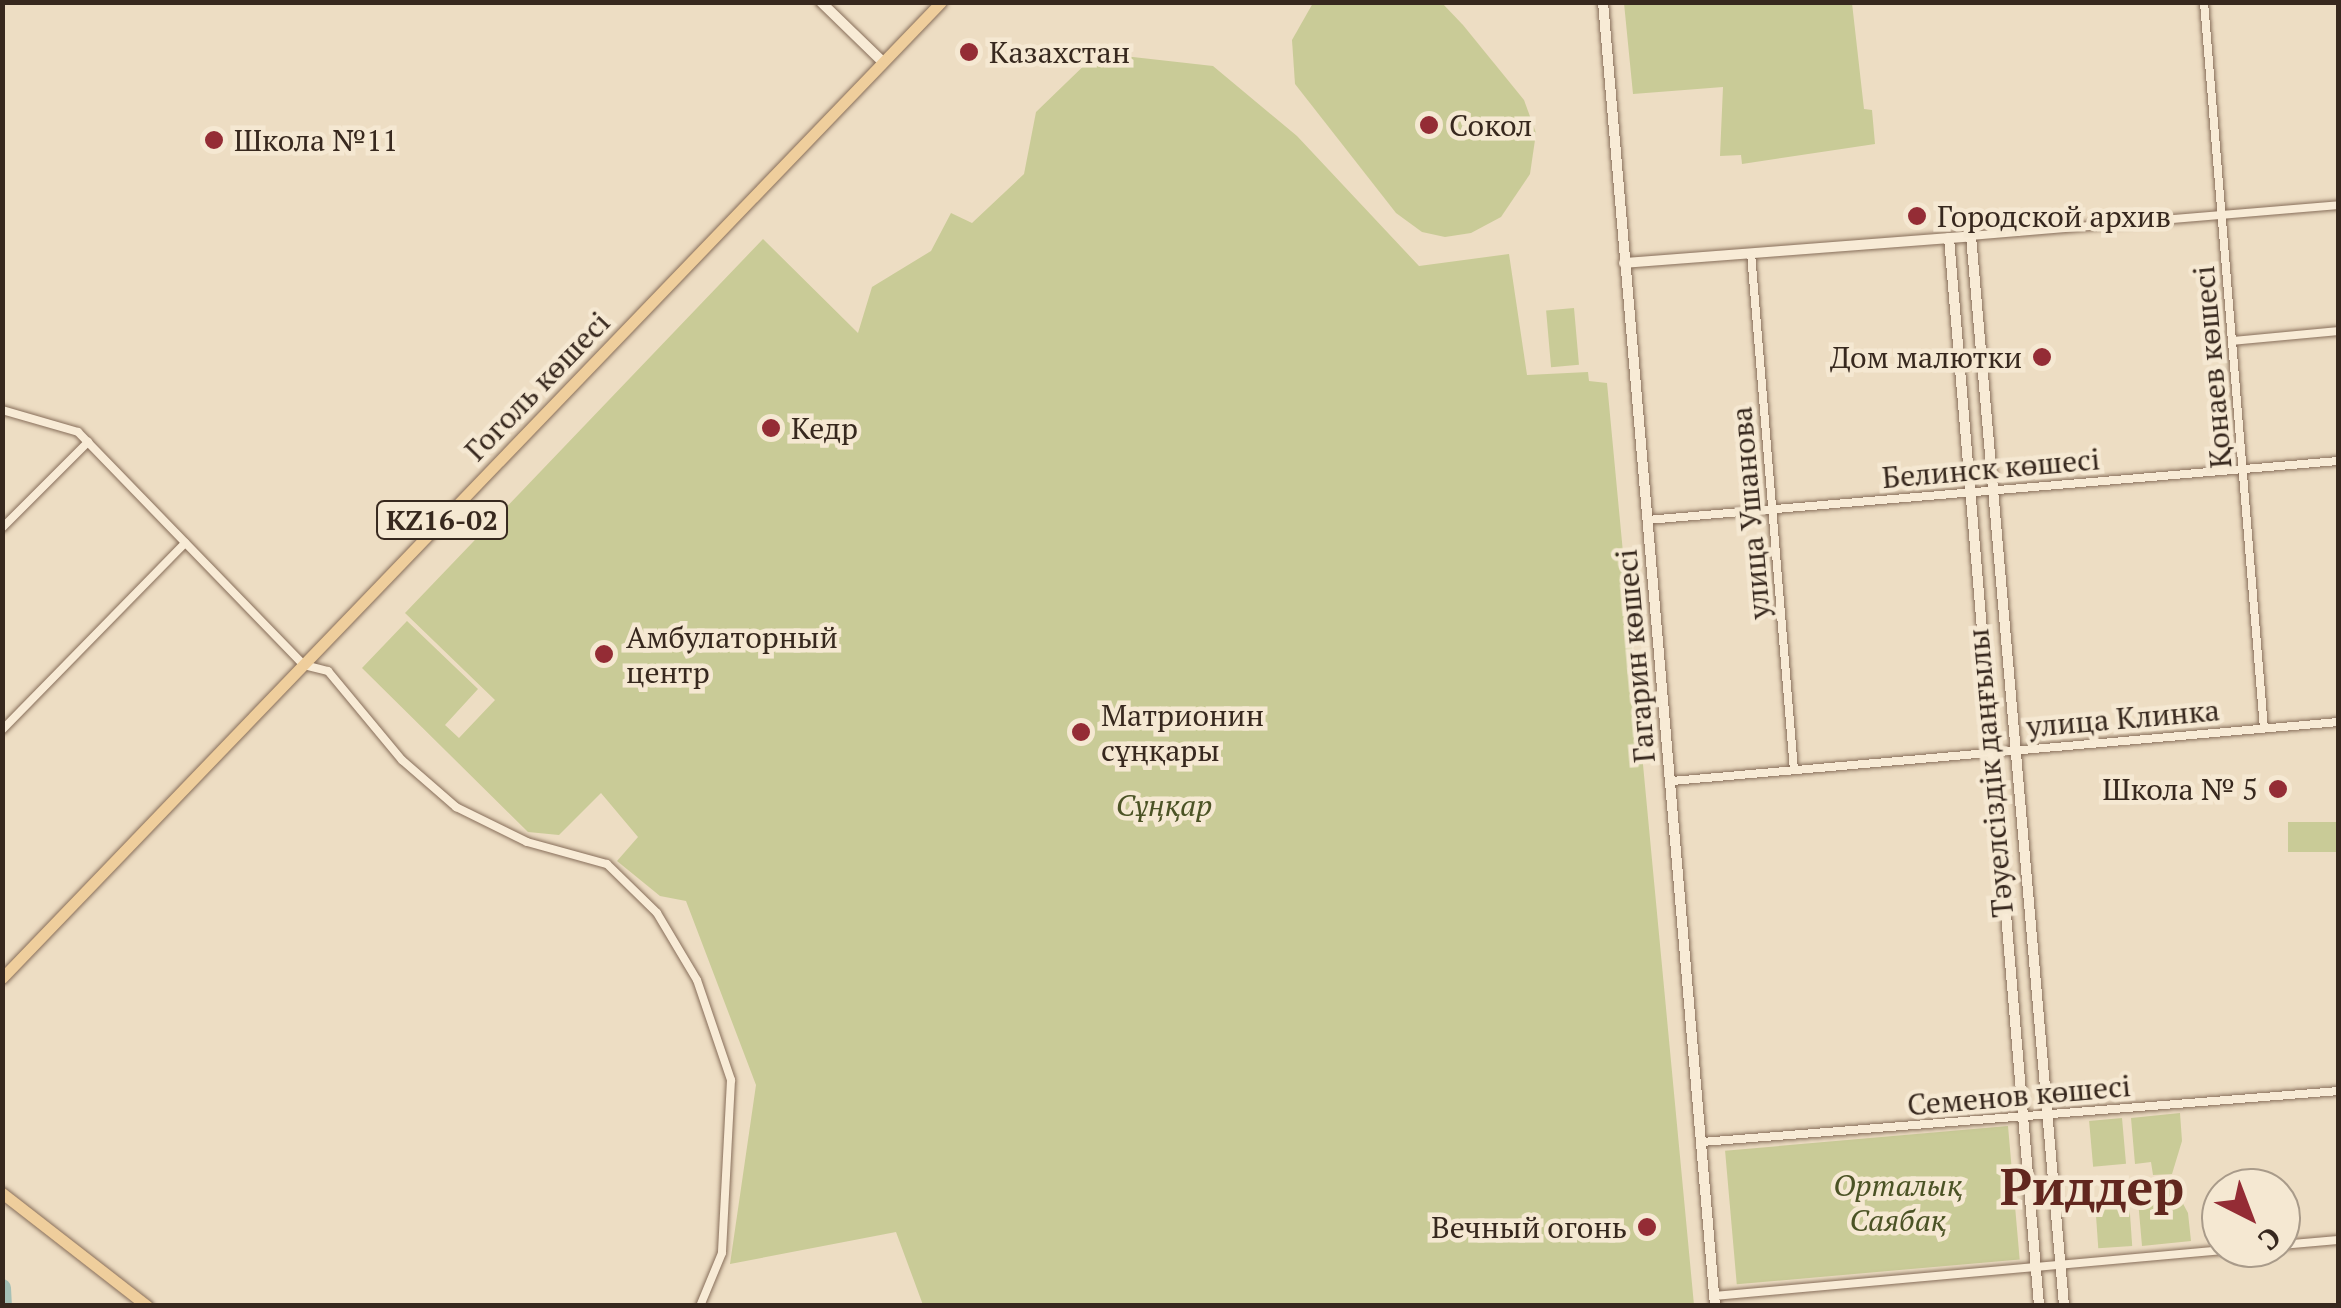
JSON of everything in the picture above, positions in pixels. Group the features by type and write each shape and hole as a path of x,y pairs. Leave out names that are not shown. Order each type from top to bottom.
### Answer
{"main road":[{"name":"Гоголь көшесі","path":"2,978 941,2"},
{"path":"2,1193 147,1306"}],"street":[{"path":"821,2 882,62"},
{"name":"Гагарин көшесі","path":"1603,2 1715,1300"},
{"name":"Қонаев көшесі","path":"2204,2 2264,728"},
{"path":"1624,264 2338,205"},
{"name":"Тәуелсіздік даңғылы","path":"1971,236 2012,750 2064,1306"},
{"name":"Тәуелсіздік даңғылы","path":"1950,238 2039,1306"},
{"name":"улица Ушанова","path":"1751,253 1794,770"},
{"path":"2232,341 2338,332"},
{"path":"2,410 70,427 88,442 304,664 328,671 402,760 456,807 528,842 607,864 667,927 696,980 731,1080 722,1253 700,1306"},
{"path":"2,528 88,442"},
{"name":"Белинск көшесі","path":"1648,520 2338,461"},
{"path":"2,730 185,542"},
{"name":"улица Клинка","path":"1672,781 2338,722"},
{"name":"Семенов көшесі","path":"1702,1142 2338,1091"},
{"path":"2301,1243 2338,1240"},
{"path":"1715,1300 2201,1252"}],"green space":[{"name":"Сокол","path":"1313,3 1442,3 1463,25 1524,100 1536,133 1530,174 1501,217 1471,233 1445,237 1422,232 1396,213 1295,84 1292,40"},
{"path":"1624,3 1852,3 1864,109 1872,110 1875,144 1742,164 1741,155 1720,156 1723,87 1633,94"},
{"name":"Сұңқар","path":"1097,53 1213,66 1297,136 1419,266 1509,254 1527,375 1588,372 1589,381 1607,383 1694,1305 923,1305 896,1232 730,1264 756,1085 686,901 660,896 617,861 638,837 601,793 559,835 528,832 362,668 407,621 478,689 445,725 459,738 495,700 405,613 763,239 858,333 872,287 931,251 951,213 972,223 1024,174 1036,112"},
{"path":"1574,308 1579,365 1551,367 1546,310"},
{"path":"2288,822 2338,822 2338,852 2288,852"},
{"path":"2180,1113 2182,1141 2172,1174 2153,1175 2151,1162 2135,1164 2131,1118"},
{"path":"2122,1118 2126,1164 2093,1167 2089,1121"},
{"name":"Орталық Саябақ","path":"2008,1126 2020,1259 1737,1284 1725,1151"},
{"path":"2172,1183 2188,1213 2191,1241 2142,1246 2138,1200 2154,1198 2154,1185"},
{"path":"2129,1200 2132,1246 2098,1248 2095,1202"}],"waterway":[{"path":"2,1288 3,1306"}],"place":[{"name":"Казахстан","path":"969,52"},
{"name":"Сокол","path":"1429,125"},
{"name":"Школа №11","path":"214,140"},
{"name":"Городской архив","path":"1917,216"},
{"name":"Дом малютки","path":"2042,357"},
{"name":"Кедр","path":"771,428"},
{"name":"Амбулаторный центр","path":"604,654"},
{"name":"Матрионин сұңқары","path":"1081,732"},
{"name":"Школа № 5","path":"2278,789"},
{"name":"Вечный огонь","path":"1647,1227"}],"district":[{"name":"Риддер","path":"2092,1187"}]}
